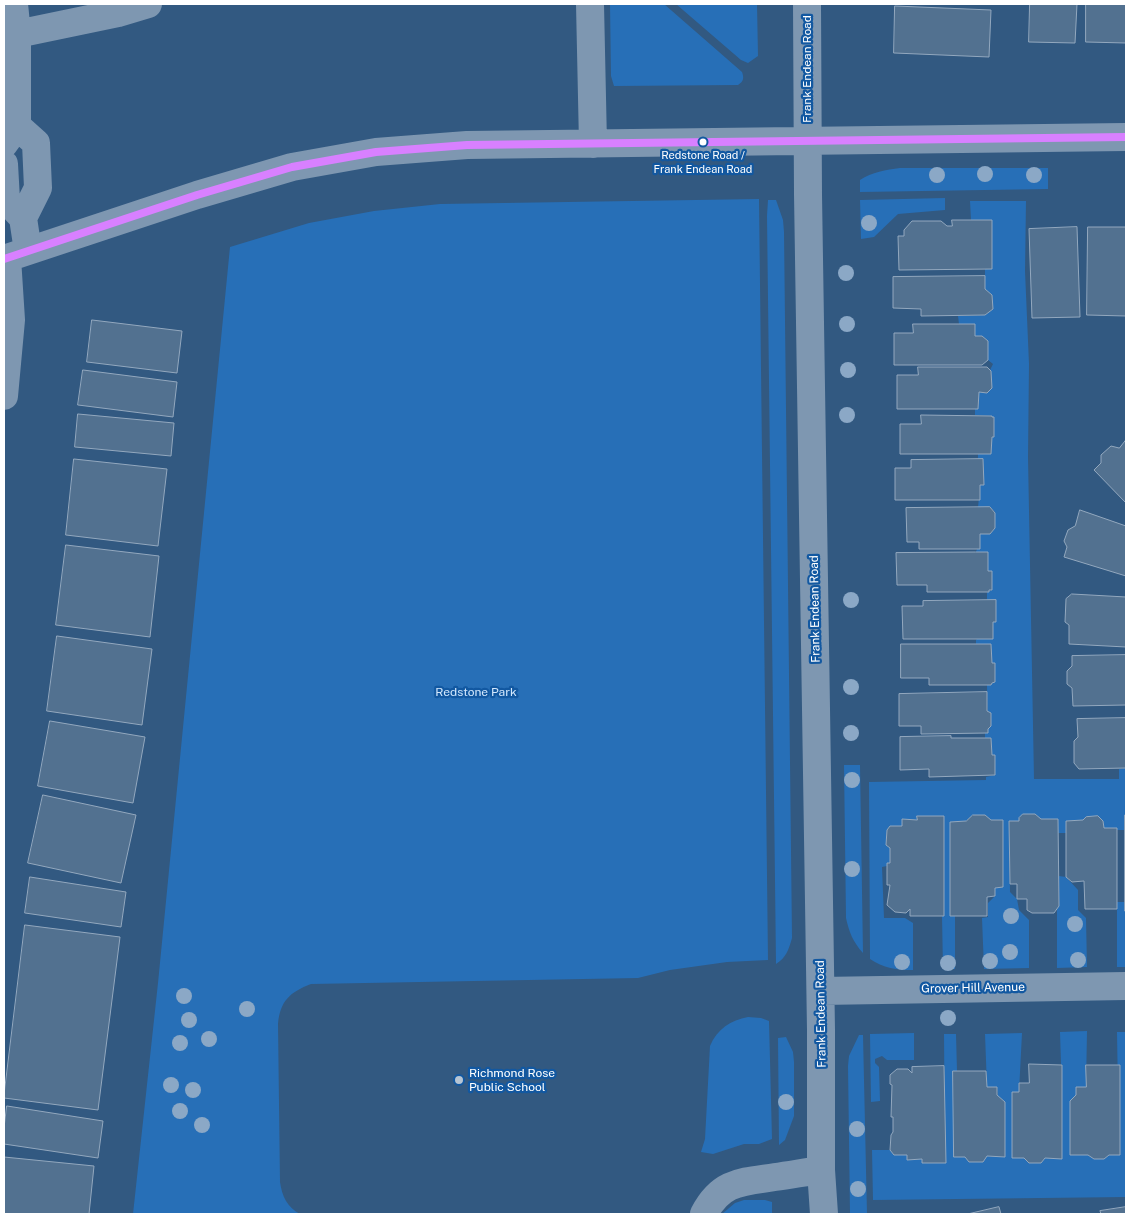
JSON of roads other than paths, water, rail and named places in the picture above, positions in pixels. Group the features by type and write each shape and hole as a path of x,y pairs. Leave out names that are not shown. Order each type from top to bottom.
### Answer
{"street":[{"path":"4,396 11,320 13,256 23,218 38,188 36,143 10,135 17,34 14,4"},
{"path":"17,34 118,13 148,4"},
{"path":"590,4 593,144"},
{"name":"Frank Endean Road","path":"807,4 821,990 821,1170 824,1214"},
{"path":"13,256 198,195 292,167 385,151 467,145 1126,137"},
{"path":"4,164 6,200 23,218"},
{"name":"Grover Hill Avenue","path":"821,990 1126,986"},
{"path":"704,1214 710,1203 724,1190 739,1182 821,1170"}],"place":[{"name":"Redstone Road / Frank Endean Road","path":"703,142"},
{"name":"Richmond Rose Public School","path":"459,1080"}],"park label":[{"name":"Redstone Park","path":"476,692"}]}
